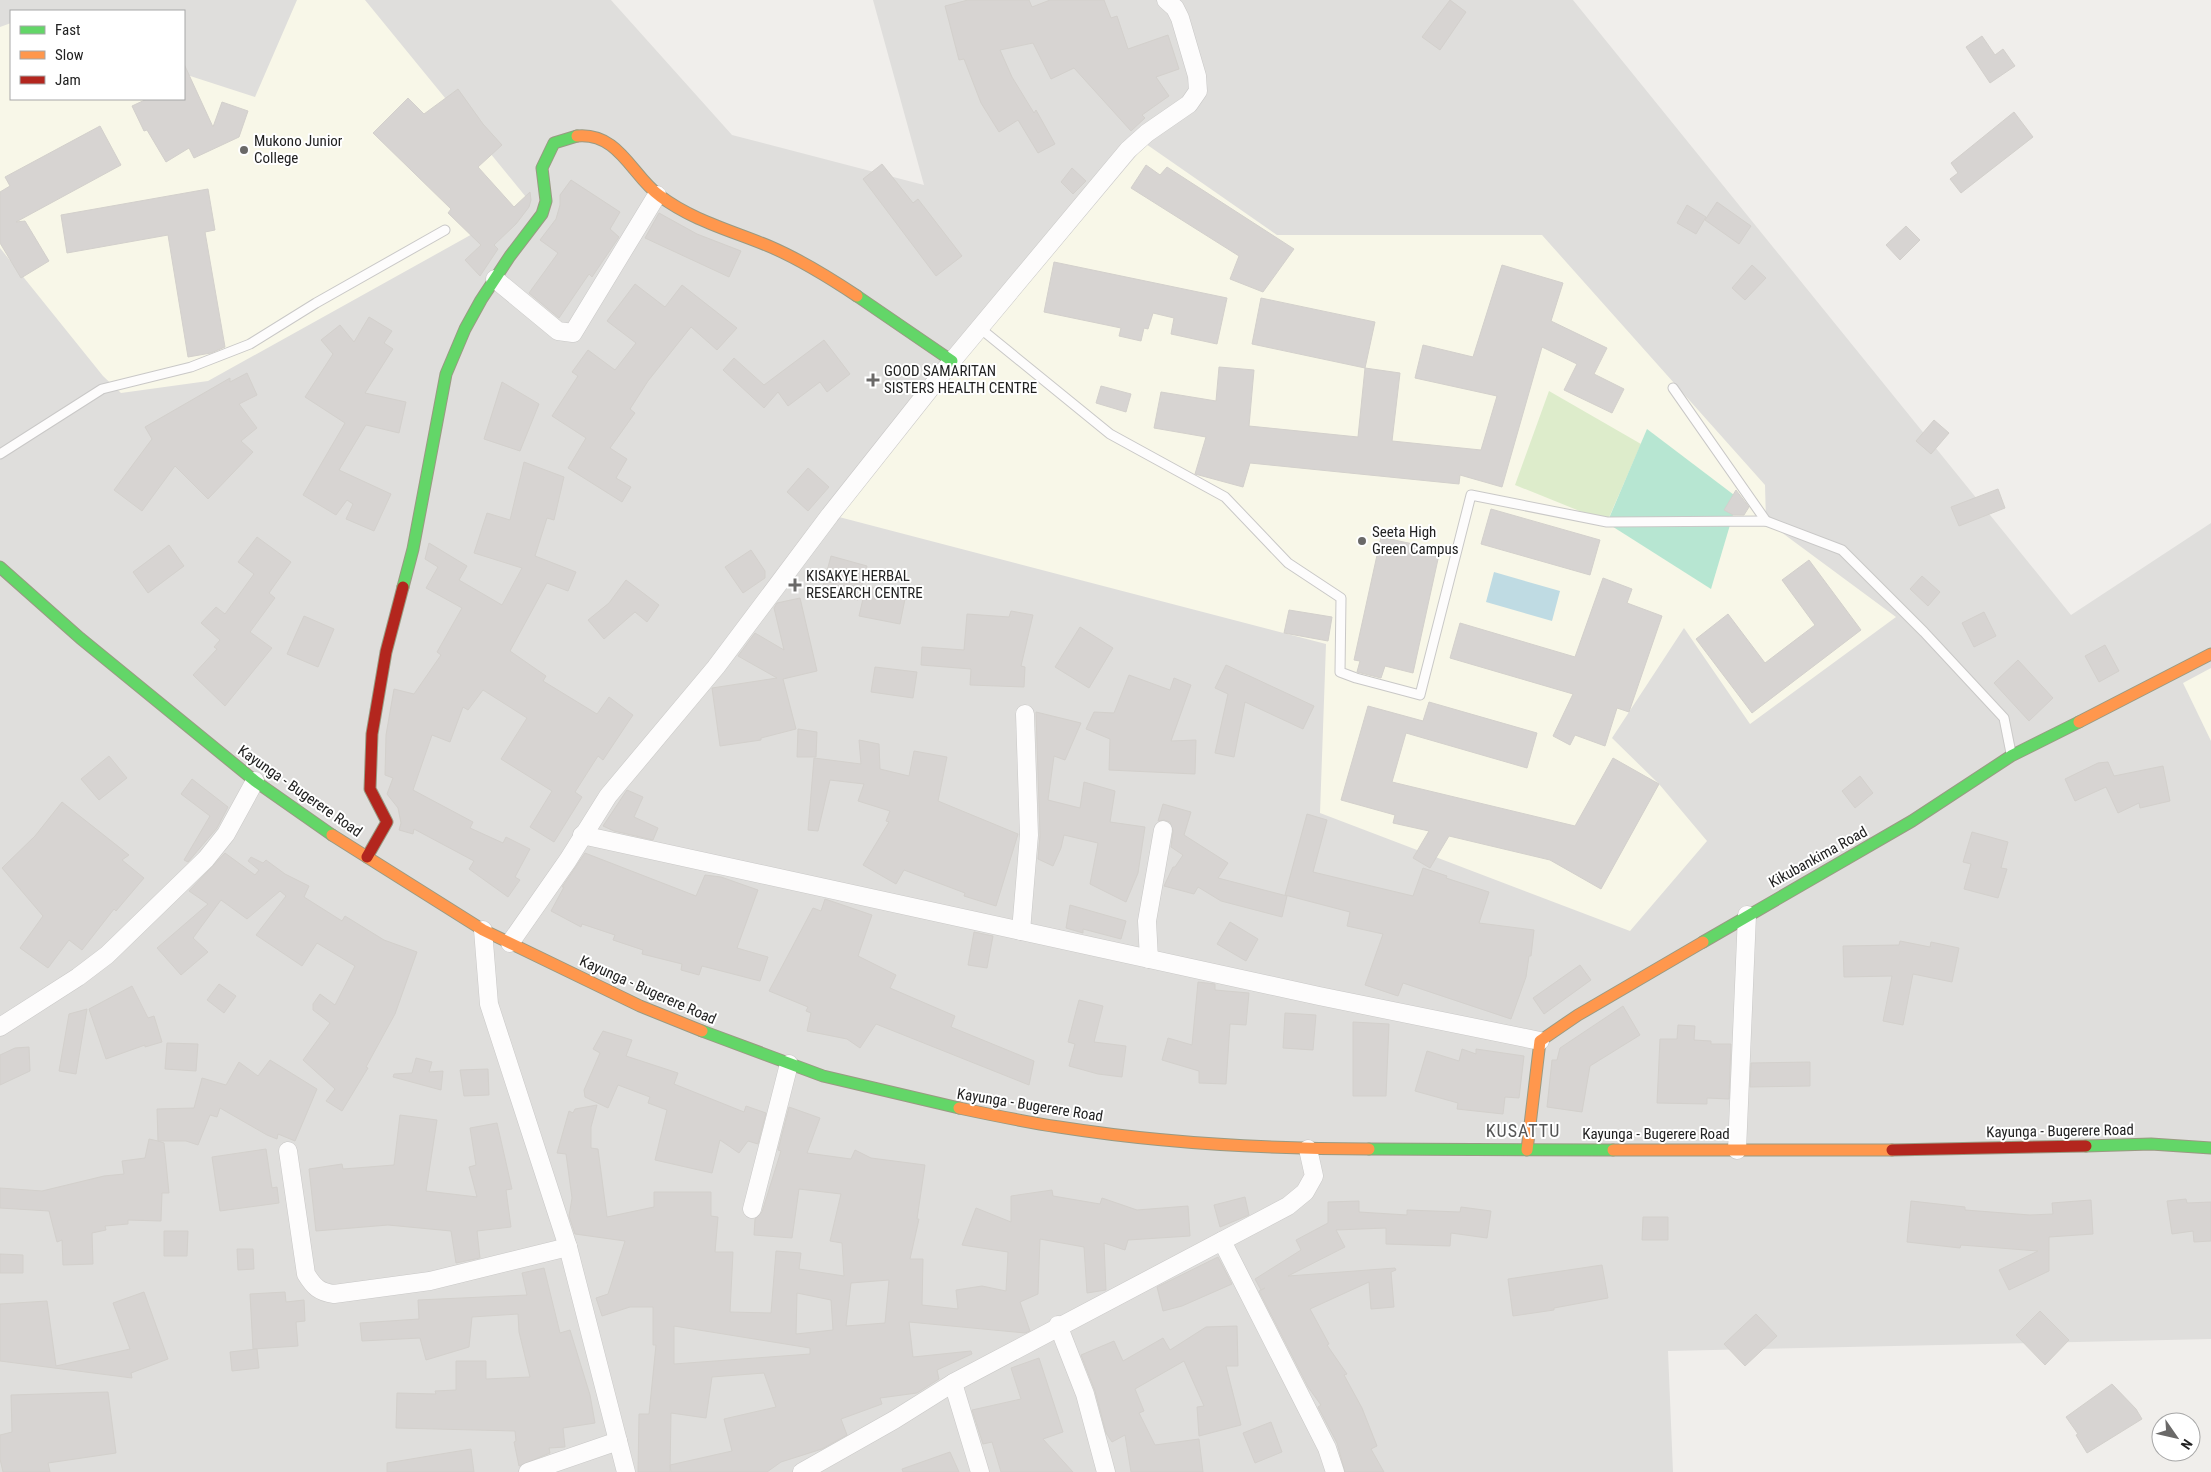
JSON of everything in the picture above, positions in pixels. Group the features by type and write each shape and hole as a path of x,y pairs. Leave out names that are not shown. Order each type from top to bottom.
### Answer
{"main road":[{"path":"367,857 387,822 384,813 375,802 370,789 373,725 386,652 413,548 446,374 465,329 495,279 542,214 546,201 542,168 554,143 570,136 586,134 609,143 627,158 657,195 726,230 784,254 837,283 952,361"},
{"name":"Kayunga - Bugerere Road","path":"0,567 80,638 255,781 367,857 483,930 640,1006 823,1076 941,1105 1058,1126 1184,1142 1308,1149 1858,1151 2151,1144 2211,1148"},
{"name":"Kikubankima Road","path":"1540,1041 1586,1010 1912,821 2011,756 2211,654"},
{"path":"1527,1150 1540,1041"}],"street":[{"path":"510,943 568,860 582,835 633,764 716,668 830,516 952,361 981,329 1128,150 1147,133 1189,104 1198,91 1197,76 1180,18 1175,8 1166,0"},
{"path":"495,279 558,331 573,333 657,195"},
{"path":"1021,931 1029,835 1025,714"},
{"path":"0,1027 78,977 107,955 206,858 226,834 255,781"},
{"path":"1150,959 1147,921 1163,830"},
{"path":"582,835 1150,959 1540,1041"},
{"path":"1737,1150 1747,915"},
{"path":"483,930 489,1004 568,1247 626,1472"},
{"path":"752,1208 789,1064"},
{"path":"802,1472 894,1420 953,1383 1288,1206 1305,1192 1314,1176 1308,1149"},
{"path":"288,1151 306,1274 314,1286 322,1292 334,1294 430,1280 568,1247"},
{"path":"1222,1241 1327,1448 1335,1472"},
{"path":"1058,1326 1085,1394 1106,1472"},
{"path":"953,1383 980,1472"},
{"path":"528,1472 618,1440"}],"lane":[{"path":"0,454 102,389 191,367 250,344 316,303 445,230"},
{"path":"981,329 1110,434 1224,497 1288,563 1341,598 1340,672 1420,695 1471,495 1607,522 1766,521 1842,550 1924,632 2004,718 2011,756"},
{"path":"1673,388 1766,521"}],"shaded area":[{"path":"0,0 611,0 732,135 924,185 873,0 1573,0 2071,615 2211,523 2211,1339 1668,1351 1673,1472 0,1472"},
{"name":"Mukono Junior College","path":"297,0 365,0 530,202 208,381 121,393 103,376 0,248 0,27 10,23 10,100 185,100 185,74 255,97"},
{"name":"Seeta High Green Campus","path":"1146,144 1277,235 1542,235 1765,485 1766,521 1896,617 1750,724 1684,628 1612,738 1659,784 1707,841 1630,931 1320,813 1326,644 839,517 962,362"},
{"path":"2211,668 2211,741 2183,683"}],"green space":[{"path":"1549,391 1641,444 1607,522 1515,485"},
{"path":"1647,429 1738,498 1711,589 1607,523"}],"water":[{"path":"1494,572 1560,591 1552,621 1486,602"}],"building":[{"path":"968,0 1029,0 1032,7 1050,0 1104,0 1111,18 1117,16 1128,49 1168,35 1179,69 1156,77 1169,96 1142,115 1145,118 1131,131 1074,68 1051,79 1033,43 1000,50 1012,77 1034,113 1036,110 1055,144 1038,153 1018,120 999,132 981,103 964,59 959,60 945,6"},
{"path":"1450,0 1466,12 1440,50 1422,37"},
{"path":"1982,36 1995,55 2003,49 2015,66 1990,83 1966,47"},
{"path":"185,66 213,127 222,102 248,111 239,137 194,158 189,148 166,162 147,130 144,131 132,106 145,100 185,100"},
{"path":"458,89 483,124 502,145 478,167 514,207 530,192 531,200 529,207 516,224 494,245 498,249 480,276 465,260 481,245 448,213 451,209 373,133 408,98 424,114"},
{"path":"2014,112 2033,137 1961,193 1950,179 1958,173 1951,163"},
{"path":"100,126 121,165 16,222 25,221 49,261 21,278 0,243 0,192 10,186 5,177"},
{"path":"882,164 913,203 918,199 962,256 936,276 863,179"},
{"path":"1146,165 1160,175 1167,167 1294,249 1263,292 1230,279 1239,256 1131,188"},
{"path":"1072,168 1086,181 1073,194 1061,182"},
{"path":"571,180 620,212 610,229 619,237 592,277 589,274 559,318 529,293 558,253 540,240 556,219 560,205 560,195"},
{"path":"208,189 215,230 205,232 225,347 211,353 188,357 168,235 67,253 61,215"},
{"path":"1717,202 1751,226 1739,244 1705,220"},
{"path":"1687,205 1706,217 1696,234 1677,223"},
{"path":"659,213 697,234 741,251 729,277 645,238"},
{"path":"1906,226 1920,240 1900,260 1886,245"},
{"path":"1054,262 1227,298 1217,344 1171,334 1174,318 1153,313 1148,329 1144,328 1141,341 1119,336 1121,328 1044,312"},
{"path":"1502,265 1563,283 1551,321 1607,348 1594,374 1624,389 1612,413 1564,390 1577,364 1542,347 1502,487 1460,475 1459,484 1250,463 1243,487 1195,474 1206,437 1154,428 1161,392 1216,401 1219,367 1254,370 1249,426 1358,437 1365,368 1400,373 1392,441 1481,450 1497,396 1415,378 1423,345 1473,357"},
{"path":"1752,265 1766,278 1745,300 1732,288"},
{"path":"635,284 665,307 682,285 737,328 717,350 691,327 648,381 630,409 635,413 610,448 627,459 616,478 631,487 622,502 568,468 586,438 552,416 578,376 572,372 588,350 615,370 636,343 607,321"},
{"path":"1261,298 1375,322 1365,368 1252,344"},
{"path":"369,317 392,331 384,343 393,349 365,393 406,402 399,433 366,425 339,470 391,494 374,531 346,519 353,504 347,500 336,515 303,495 345,423 305,397 333,354 321,340 340,325 354,342"},
{"path":"824,340 850,374 827,392 820,382 788,406 778,392 764,408 723,370 734,358 764,385"},
{"path":"247,373 257,395 239,404 257,428 241,441 253,452 208,499 175,466 142,511 114,490 152,439 145,427 230,378 230,382"},
{"path":"502,382 539,404 520,451 484,439"},
{"path":"1101,386 1131,394 1126,412 1096,403"},
{"path":"1934,420 1949,433 1931,454 1916,441"},
{"path":"524,462 564,477 554,520 547,518 535,556 576,572 568,591 547,583 510,651 546,676 543,681 597,714 609,697 633,715 603,760 598,756 575,792 582,797 554,842 530,827 552,791 501,759 527,718 483,690 468,710 463,707 450,742 432,735 413,790 473,822 470,828 503,843 506,837 530,849 515,877 520,880 508,897 469,869 474,861 414,829 413,834 399,830 401,823 398,808 387,794 393,778 385,775 386,735 394,689 414,694 441,655 437,652 462,608 426,588 438,567 425,559 429,543 467,566 459,580 502,605 522,568 474,553 487,513 510,520"},
{"path":"808,468 829,487 808,511 787,492"},
{"path":"1998,489 2005,508 1959,526 1951,507"},
{"path":"1736,490 1749,507 1744,515 1733,515 1724,510"},
{"path":"1491,509 1600,540 1590,575 1481,544"},
{"path":"257,537 291,562 269,593 275,598 250,632 272,648 225,706 193,675 217,649 214,647 220,640 201,623 216,607 225,614 254,574 238,562"},
{"path":"1381,537 1440,550 1413,673 1385,666 1381,678 1357,672 1360,661 1354,660"},
{"path":"169,545 184,566 148,593 133,572"},
{"path":"751,550 765,571 765,578 743,593 725,567"},
{"path":"831,556 867,566 858,600 822,590"},
{"path":"1809,560 1861,630 1752,713 1696,639 1728,614 1765,663 1815,625 1782,580"},
{"path":"1922,576 1940,592 1928,606 1910,589"},
{"path":"1603,578 1632,589 1627,603 1662,616 1629,712 1617,708 1605,746 1575,735 1570,745 1553,736 1573,694 1450,658 1460,623 1575,657"},
{"path":"626,580 659,605 647,622 635,612 604,639 588,620 609,603"},
{"path":"866,586 906,594 900,624 859,616"},
{"path":"800,598 817,671 783,679 796,729 761,738 761,740 720,746 712,688 777,678 738,656 755,633 784,650 774,608 777,603"},
{"path":"1289,610 1332,617 1328,641 1284,633"},
{"path":"1011,611 1033,615 1021,666 1025,667 1024,687 970,685 971,669 921,665 922,647 964,650 967,614 1009,617"},
{"path":"1984,612 1996,636 1974,647 1962,623"},
{"path":"304,616 334,629 318,667 287,654"},
{"path":"1080,627 1113,648 1089,688 1055,667"},
{"path":"2105,645 2119,671 2099,682 2085,656"},
{"path":"2018,660 2053,698 2029,721 1994,683"},
{"path":"1226,665 1314,706 1303,729 1245,702 1234,757 1215,753 1228,694 1215,688"},
{"path":"875,667 917,672 913,698 871,692"},
{"path":"1129,675 1170,690 1174,678 1191,685 1171,741 1196,740 1195,774 1109,770 1110,739 1086,729 1094,712 1114,713"},
{"path":"1429,702 1537,733 1527,768 1406,733 1392,782 1575,826 1613,758 1659,784 1601,889 1550,860 1449,836 1430,868 1413,858 1429,831 1393,823 1395,815 1341,800 1368,706 1423,721"},
{"path":"1036,712 1081,723 1065,760 1054,756 1048,800 1080,808 1084,782 1115,791 1110,822 1145,827 1138,873 1126,902 1090,884 1098,843 1064,835 1061,848 1053,866 1038,859 1040,835"},
{"path":"798,729 817,732 816,757 797,757"},
{"path":"859,740 879,744 880,769 909,776 914,751 947,757 938,801 1018,834 996,906 964,896 965,893 904,870 896,884 863,865 889,822 886,821 890,811 858,801 864,784 830,780 818,831 808,830 814,758 861,764"},
{"path":"109,756 127,778 99,800 81,779"},
{"path":"2108,762 2114,776 2163,766 2170,801 2140,808 2139,803 2118,813 2106,787 2075,801 2065,779 2098,763"},
{"path":"1860,776 1873,793 1855,808 1842,791"},
{"path":"192,779 228,807 217,828 188,862 184,860 210,816 181,794"},
{"path":"627,790 643,797 634,817 658,828 653,840 614,831 603,826"},
{"path":"62,802 129,855 122,860 144,878 116,911 114,909 82,950 69,940 48,968 20,948 43,916 2,868 35,836"},
{"path":"1163,804 1191,812 1184,835 1228,863 1218,878 1287,896 1282,917 1221,901 1198,887 1194,894 1164,886 1173,867 1175,867 1183,855 1171,847 1173,831 1170,822 1158,821"},
{"path":"1307,814 1327,820 1313,872 1413,896 1423,868 1447,876 1446,878 1489,892 1479,923 1534,930 1526,977 1511,1019 1403,983 1398,996 1365,985 1383,934 1347,926 1350,912 1285,895"},
{"path":"1972,832 2008,842 2001,868 2007,869 1998,898 1964,889 1971,864 1963,862"},
{"path":"225,853 255,875 259,870 248,861 251,857 263,863 266,860 285,874 309,886 304,897 342,921 345,916 384,940 417,952 395,1014 366,1067 368,1068 342,1111 326,1101 335,1089 303,1060 330,1023 313,1010 313,1004 320,994 335,1005 355,966 317,943 302,966 256,935 286,896 280,891 247,919 221,900 193,938 208,952 181,975 157,948 208,904 189,891"},
{"path":"585,853 696,896 705,875 721,877 758,890 737,948 768,957 760,981 702,966 699,975 681,970 682,964 642,954 643,950 613,940 615,935 582,924 581,927 551,911 564,887 562,887"},
{"path":"825,899 872,915 858,956 896,975 890,988 955,1016 951,1027 1034,1061 1029,1085 876,1024 860,1048 847,1039 807,1031 811,1013 806,1011 808,1007 769,991 813,908 821,911"},
{"path":"1070,905 1126,921 1121,939 1083,929 1083,933 1066,928"},
{"path":"1230,922 1258,939 1246,961 1217,944"},
{"path":"974,932 993,936 987,968 968,965"},
{"path":"1900,941 1930,947 1931,942 1959,948 1952,982 1913,974 1903,1025 1883,1021 1892,976 1844,977 1843,946 1899,945"},
{"path":"1580,965 1591,980 1544,1014 1533,998"},
{"path":"1198,982 1215,984 1215,990 1249,993 1246,1025 1230,1024 1226,1084 1199,1083 1199,1071 1162,1060 1168,1038 1192,1045"},
{"path":"219,984 236,996 224,1013 207,1000"},
{"path":"132,986 148,1018 154,1016 162,1042 145,1047 145,1045 106,1059 89,1009"},
{"path":"1079,1000 1103,1006 1094,1042 1126,1046 1122,1077 1098,1074 1069,1066 1075,1044 1068,1042"},
{"path":"1623,1006 1640,1035 1590,1066 1582,1112 1547,1107 1552,1060 1557,1060 1560,1048"},
{"path":"87,1009 76,1074 59,1071 69,1014"},
{"path":"1285,1013 1316,1015 1313,1050 1283,1048"},
{"path":"1353,1022 1389,1024 1386,1096 1353,1096"},
{"path":"1678,1025 1695,1026 1694,1040 1711,1041 1711,1044 1731,1044 1729,1099 1707,1098 1707,1104 1657,1103 1660,1039 1677,1039"},
{"path":"603,1031 632,1040 626,1056 678,1073 674,1084 744,1112 746,1106 766,1113 758,1144 748,1141 739,1153 720,1140 712,1173 655,1160 667,1110 648,1103 650,1097 618,1085 608,1108 585,1097 584,1090 600,1053 593,1049"},
{"path":"167,1043 198,1044 196,1071 165,1069"},
{"path":"29,1047 30,1071 0,1085 0,1055 15,1048"},
{"path":"1462,1049 1476,1054 1476,1049 1524,1056 1519,1098 1505,1097 1503,1114 1457,1109 1458,1103 1415,1091 1427,1051 1459,1061"},
{"path":"416,1058 432,1062 429,1072 443,1071 441,1090 393,1077 394,1074 412,1073"},
{"path":"270,1060 317,1089 295,1141 278,1134 277,1139 267,1135 220,1108 217,1117 210,1115 198,1145 186,1141 158,1141 157,1109 194,1108 202,1078 226,1085 239,1062 258,1076"},
{"path":"1810,1062 1810,1086 1750,1087 1751,1063"},
{"path":"488,1069 489,1095 464,1096 460,1070"},
{"path":"597,1105 591,1127 591,1148 598,1149 607,1217 654,1207 654,1192 711,1192 711,1216 718,1217 715,1252 733,1252 730,1312 771,1313 776,1251 801,1253 799,1269 844,1276 842,1243 830,1241 841,1194 799,1189 792,1238 754,1235 755,1219 762,1212 781,1151 778,1150 789,1107 820,1118 807,1153 851,1159 855,1150 871,1158 925,1165 917,1219 919,1219 910,1259 923,1259 922,1305 958,1309 956,1290 982,1286 1006,1291 1008,1252 962,1245 976,1208 1011,1222 1011,1196 1052,1190 1053,1196 1100,1204 1102,1198 1137,1210 1188,1206 1190,1236 1128,1240 1125,1250 1104,1243 1106,1290 1087,1293 1084,1247 1040,1239 1038,1294 1020,1302 1030,1331 1025,1333 909,1322 913,1357 971,1351 972,1354 937,1370 939,1379 917,1393 880,1398 882,1404 841,1419 847,1435 822,1449 781,1462 767,1472 671,1472 670,1466 670,1472 638,1472 639,1414 649,1414 656,1345 653,1345 653,1307 630,1307 602,1316 596,1298 608,1294 625,1241 575,1234 569,1216 572,1198 566,1154 557,1153 569,1111 573,1113 575,1109","holes":["889,1280 885,1323 846,1326 851,1283","797,1293 831,1300 833,1330 796,1334","674,1326 810,1348 810,1354 674,1364","764,1373 776,1407 724,1419 732,1451 670,1465 671,1413 706,1418 712,1377"]},
{"path":"400,1115 437,1120 426,1191 477,1197 469,1167 476,1165 470,1128 497,1123 512,1189 506,1190 511,1227 477,1231 480,1258 456,1263 451,1231 388,1225 316,1231 309,1169 342,1164 343,1169 394,1165"},
{"path":"149,1139 164,1143 169,1193 162,1193 161,1221 128,1220 128,1224 105,1226 106,1230 92,1233 93,1264 63,1265 62,1240 57,1242 49,1211 0,1208 0,1188 42,1191 104,1176 124,1174 122,1161 145,1158"},
{"path":"266,1149 272,1188 277,1187 279,1203 220,1211 212,1157"},
{"path":"1245,1197 1249,1215 1220,1227 1214,1205"},
{"path":"2186,1199 2187,1203 2211,1202 2211,1241 2194,1242 2193,1231 2172,1234 2167,1201"},
{"path":"2091,1200 2093,1234 2049,1237 2049,1271 2009,1290 1999,1270 2038,1251 1961,1245 1960,1248 1907,1242 1911,1201 1965,1207 1965,1210 2030,1215 2053,1214 2052,1203"},
{"path":"1359,1201 1359,1212 1407,1215 1407,1210 1460,1212 1461,1207 1491,1211 1487,1238 1451,1233 1450,1246 1386,1244 1386,1228 1336,1230 1345,1247 1288,1276 1395,1268 1396,1270 1391,1272 1394,1307 1371,1309 1369,1282 1310,1309 1329,1344 1327,1345 1347,1374 1344,1375 1362,1408 1377,1446 1371,1449 1384,1472 1345,1472 1337,1443 1318,1407 1321,1405 1308,1387 1259,1291 1261,1290 1255,1279 1301,1250 1296,1240 1328,1223 1328,1202"},
{"path":"1643,1217 1668,1217 1668,1240 1642,1240"},
{"path":"164,1231 188,1231 187,1256 164,1256"},
{"path":"237,1249 253,1249 254,1269 238,1270"},
{"path":"0,1254 23,1255 23,1273 0,1273"},
{"path":"1218,1257 1232,1284 1182,1306 1163,1311 1157,1287"},
{"path":"1602,1265 1608,1298 1554,1308 1554,1310 1513,1316 1508,1279"},
{"path":"544,1268 560,1333 570,1330 590,1395 595,1423 563,1428 565,1447 549,1448 550,1453 519,1466 514,1442 516,1441 515,1431 396,1428 397,1393 436,1394 435,1391 456,1390 456,1361 486,1361 486,1379 530,1377 519,1332 518,1314 472,1317 469,1347 426,1360 420,1338 362,1341 360,1323 419,1319 418,1300 527,1295 522,1273"},
{"path":"144,1292 168,1359 131,1373 132,1378 0,1361 0,1304 47,1301 56,1366 130,1349 113,1303"},
{"path":"285,1292 286,1302 304,1300 305,1321 296,1322 298,1346 253,1349 250,1294"},
{"path":"2040,1311 2069,1340 2045,1365 2016,1335"},
{"path":"1756,1314 1777,1336 1745,1366 1724,1344"},
{"path":"1237,1326 1238,1366 1226,1366 1241,1425 1199,1436 1197,1407 1204,1406 1184,1361 1135,1389 1144,1411 1139,1413 1155,1445 1199,1439 1203,1472 1131,1472 1125,1435 1112,1442 1106,1433 1095,1391 1081,1355 1114,1341 1123,1361 1163,1338 1170,1350 1206,1327"},
{"path":"257,1349 259,1368 232,1371 230,1352"},
{"path":"1039,1358 1063,1432 1043,1439 1073,1472 1001,1472 992,1442 983,1444 972,1410 1021,1399 1011,1368"},
{"path":"2112,1384 2136,1409 2142,1419 2087,1453 2076,1435 2078,1434 2066,1417"},
{"path":"108,1392 116,1453 48,1463 50,1472 3,1472 0,1459 0,1435 12,1432 11,1395"},
{"path":"1271,1422 1282,1452 1255,1463 1243,1433"},
{"path":"471,1449 474,1472 387,1472 387,1463"},
{"path":"950,1452 959,1472 903,1472 902,1469"}],"traffic: fast":[{"path":"403,587 413,549 446,374 465,329 481,300 510,256 542,214 546,201 542,168 554,143 577,136"},
{"path":"857,296 952,361"},
{"path":"0,567 80,638 255,781 332,835"},
{"path":"1703,942 1912,821 2011,756 2079,722"},
{"path":"702,1031 823,1076 959,1108"},
{"path":"2086,1146 2151,1144 2211,1148"},
{"path":"1369,1149 1613,1150"}],"traffic: slow":[{"path":"577,136 591,137 604,141 614,148 650,188 673,205 700,219 782,252 857,296"},
{"path":"2079,722 2211,654"},
{"path":"332,835 483,930 640,1006 702,1031"},
{"path":"1527,1150 1540,1041 1578,1015 1703,942"},
{"path":"959,1108 1097,1133 1174,1141 1291,1148 1369,1149"},
{"path":"1613,1150 1892,1150"}],"traffic: jam":[{"path":"367,857 387,822 370,789 372,734 386,652 403,587"},
{"path":"1892,1150 2086,1146"}],"place":[{"name":"Mukono Junior College","path":"244,150"},
{"name":"GOOD SAMARITAN SISTERS HEALTH CENTRE","path":"873,380"},
{"name":"Seeta High Green Campus","path":"1362,541"},
{"name":"KISAKYE HERBAL RESEARCH CENTRE","path":"795,585"}],"district":[{"name":"KUSATTU","path":"1523,1131"}]}
